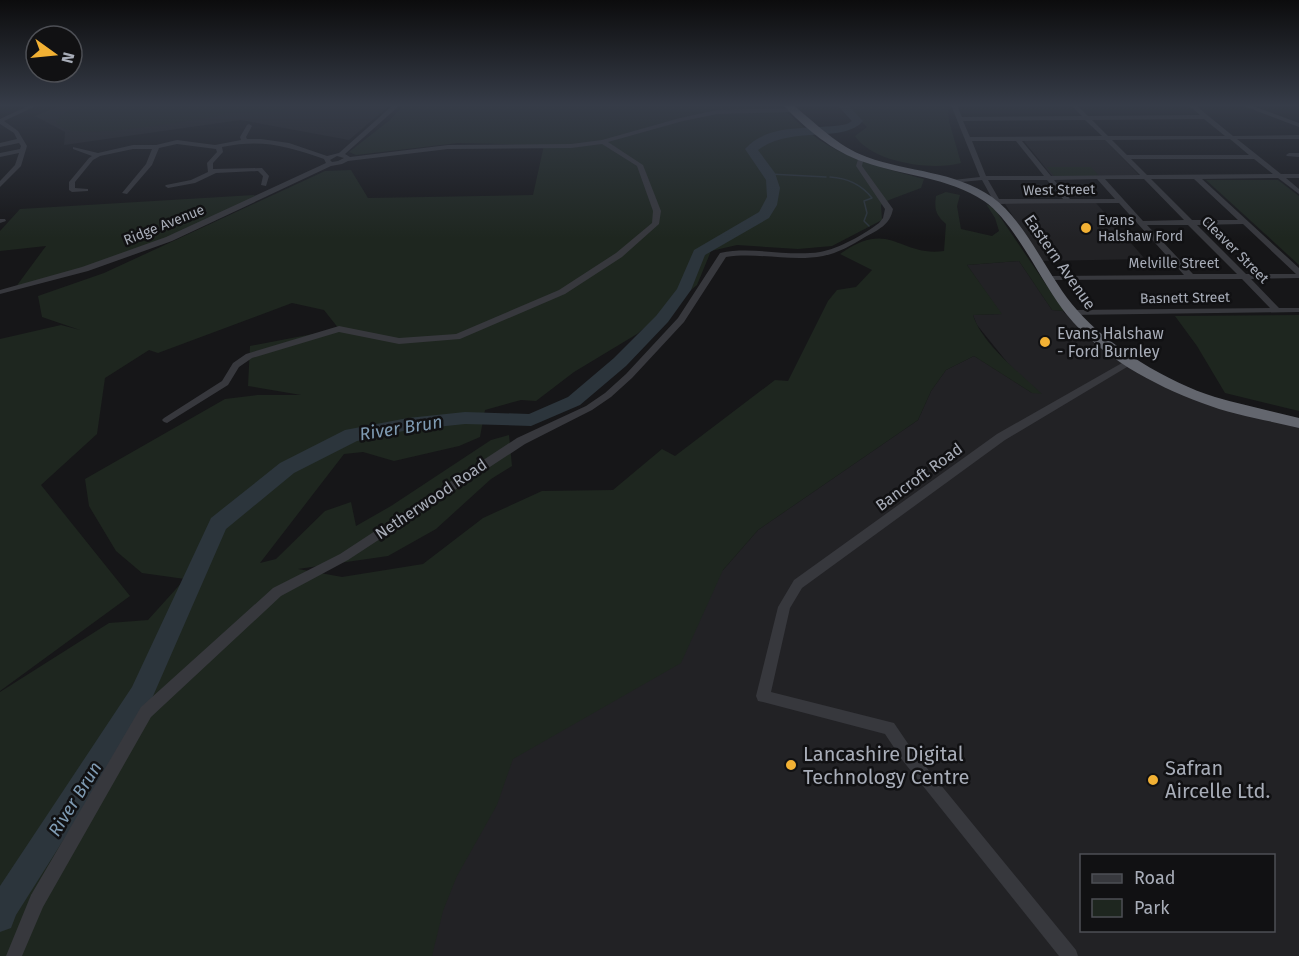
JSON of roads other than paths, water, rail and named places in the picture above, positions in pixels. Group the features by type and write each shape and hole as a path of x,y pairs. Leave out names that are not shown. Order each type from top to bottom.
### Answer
{"highway":[{"name":"Eastern Avenue","path":"843,150 881,165 956,183 995,202 1072,313 1095,337 1129,362 1178,388 1208,400 1299,423"}],"street":[{"path":"0,155 23,150 18,166 0,185"},
{"path":"80,150 97,155"},
{"path":"72,189 72,182 84,165 97,155 121,150"},
{"path":"125,190 149,165 153,150"},
{"path":"213,172 210,171 210,163 220,150"},
{"path":"301,150 329,161"},
{"path":"344,157 352,150"},
{"name":"Ridge Avenue","path":"0,292 85,269 169,239 329,161 340,163 344,157 421,150"},
{"path":"167,420 225,383 236,365 249,356 339,329 399,341 457,338 562,292 619,255 655,224 657,211 640,165 615,150"},
{"path":"973,150 995,202"},
{"path":"1027,150 1069,202"},
{"name":"Cleaver Street","path":"1118,150 1277,310"},
{"path":"1246,150 1299,192"},
{"path":"1289,155 1299,155"},
{"name":"Netherwood Road","path":"14,956 37,901 146,712 277,592 344,557 521,441 589,408 608,395 681,320 723,255 753,252 819,254 836,250 882,226 888,219 889,209 859,166 861,157"},
{"path":"1125,157 1255,157"},
{"path":"168,186 193,182 213,172 260,169 265,172 264,183 273,181"},
{"path":"956,183 984,178 1299,176"},
{"path":"1099,177 1190,276"},
{"path":"1196,177 1299,274"},
{"path":"193,182 200,190"},
{"path":"61,190 86,190"},
{"name":"West Street","path":"995,202 1121,201"},
{"path":"1141,223 1246,222"},
{"name":"Melville Street","path":"1048,278 1299,274"},
{"name":"Basnett Street","path":"1072,313 1299,310"},
{"name":"Bancroft Road","path":"1070,956 908,756 889,728 763,696 784,607 798,584 1001,437 1129,362"}],"waterway":[{"name":"River Brun","path":"0,917 5,905 141,695 218,524 287,468 352,435 408,424 465,418 531,420 574,401 620,362 662,319 684,290 699,253 764,215 773,197 774,188 769,173 751,150"},
{"path":"770,174 826,177"},
{"path":"830,177 854,183 872,198 864,201 867,213 864,221 869,226"}],"place":[{"name":"Evans Halshaw Ford","path":"1086,228"},
{"name":"Evans Halshaw - Ford Burnley","path":"1045,342"},
{"name":"Lancashire Digital Technology Centre","path":"791,765"},
{"name":"Safran Aircelle Ltd.","path":"1153,780"}]}
